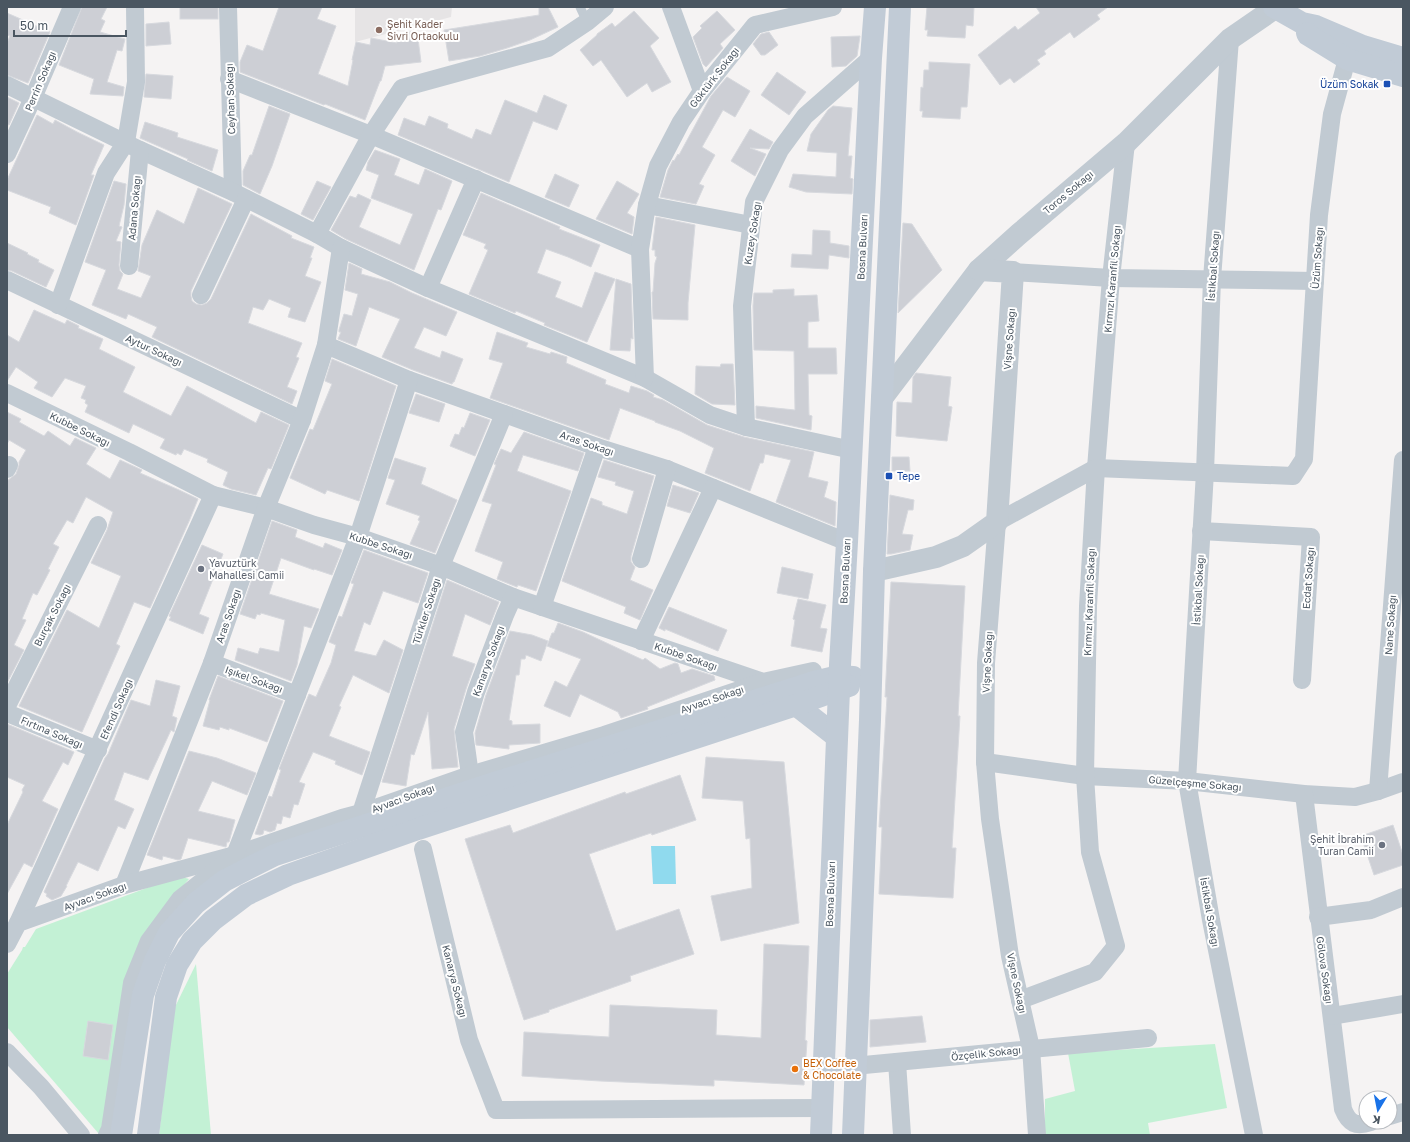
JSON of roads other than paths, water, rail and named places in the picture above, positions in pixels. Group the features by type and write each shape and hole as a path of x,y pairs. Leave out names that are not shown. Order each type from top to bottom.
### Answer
{"main road":[{"name":"Bosna Bulvarı","path":"821,1135 822,1069 839,677 852,450 871,58 875,7"},
{"path":"853,1135 870,736 874,571 900,7"},
{"path":"1275,7 1302,23 1316,26 1363,46 1403,58"},
{"path":"1302,23 1308,35 1347,59 1403,76"},
{"path":"121,1135 143,995 155,961 168,933 196,903 224,881 275,856 813,677 871,679"},
{"path":"148,1135 166,998 177,965 192,940 213,920 246,895 288,875 418,829 796,705 839,677"},
{"path":"796,705 837,737"}],"street":[{"name":"Perrin Sokağı","path":"7,154 72,7"},
{"name":"Adana Sokağı","path":"129,266 136,82 135,7"},
{"name":"Ceyhan Sokağı","path":"228,7 229,79 240,196"},
{"path":"317,234 371,135 402,88 548,48 583,15 605,7"},
{"path":"671,7 702,90"},
{"name":"Göktürk Sokağı","path":"645,378 640,249 647,205 658,166 681,122 702,90 755,25 833,7"},
{"name":"Toros Sokağı","path":"882,398 979,270 1126,143 1230,39 1275,7"},
{"name":"İstikbal Sokağı","path":"1230,39 1212,280 1205,472 1187,781 1211,920 1254,1135"},
{"name":"Kuzey Sokağı","path":"746,427 742,306 754,202 780,150 805,116 871,58"},
{"name":"Üzüm Sokağı","path":"1205,472 1293,476 1304,459 1319,215 1332,114 1347,59"},
{"path":"229,79 371,135 640,249"},
{"path":"7,85 240,196 317,234 341,248 428,288 645,378 710,415 746,427 852,450"},
{"name":"Kırmızı Karanfil Sokağı","path":"1020,1000 1095,972 1116,946 1090,852 1085,776 1088,606 1096,468 1111,278 1126,143"},
{"path":"58,305 106,173 133,146"},
{"path":"428,288 476,179"},
{"path":"201,295 240,196"},
{"path":"647,205 751,225"},
{"name":"Aras Sokağı","path":"124,885 212,663 266,508 302,420 326,345 341,248"},
{"path":"979,270 1111,278 1315,281"},
{"name":"Vişne Sokağı","path":"1013,272 997,522 986,664 985,762 990,819 1010,956 1031,1048"},
{"name":"Aytur Sokağı","path":"7,280 302,420"},
{"name":"Aras Sokağı","path":"326,345 409,380 597,447 667,469 847,542"},
{"path":"107,1135 110,1130 132,983 149,941 180,899 234,855 358,537 409,380"},
{"name":"Kubbe Sokağı","path":"7,394 129,452 213,495 266,508 314,525 358,537 441,566 513,597 763,682"},
{"name":"Türkler Sokağı","path":"361,813 441,566 504,414"},
{"path":"542,607 597,447"},
{"name":"Nane Sokağı","path":"1378,791 1403,460"},
{"path":"874,571 936,557 963,546 997,522 1096,468 1205,472"},
{"path":"641,559 667,469"},
{"path":"641,641 713,488"},
{"name":"Efendi Sokağı","path":"18,923 213,495"},
{"name":"Burçak Sokağı","path":"7,706 98,525"},
{"name":"Ecdat Sokağı","path":"1201,531 1311,537 1302,680"},
{"name":"Kanarya Sokağı","path":"470,774 464,732 476,692 513,597"},
{"name":"Işıkel Sokağı","path":"212,663 297,695"},
{"name":"Ayvacı Sokağı","path":"18,923 124,885 234,855 342,818 361,813 470,774 604,735 763,682 813,677"},
{"name":"Fırtına Sokağı","path":"7,713 98,750"},
{"name":"Güzelçeşme Sokağı","path":"985,762 1085,776 1187,781 1304,794 1355,797 1403,782"},
{"name":"Gölova Sokağı","path":"1304,794 1318,917 1343,1109 1345,1115 1354,1124 1358,1125"},
{"name":"Kanarya Sokağı","path":"423,849 469,1040 496,1110 822,1108"},
{"path":"1318,917 1371,910 1403,897"},
{"path":"7,944 18,923"},
{"path":"1332,1016 1403,1004"},
{"path":"1031,1048 1148,1038"},
{"name":"Özçelik Sokağı","path":"822,1069 1031,1048 1037,1135"},
{"path":"7,1052 41,1087 81,1135"},
{"path":"897,1062 902,1135"}],"water":[{"path":"651,846 675,846 676,884 653,884"}],"place":[{"name":"Şehit Kader Sivri Ortaokulu","path":"379,30"},
{"name":"Üzüm Sokak","path":"1387,84"},
{"name":"Tepe","path":"889,476"},
{"name":"Yavuztürk Mahallesi Camii","path":"201,569"},
{"name":"Şehit İbrahim Turan Camii","path":"1382,845"},
{"name":"BEX Coffee & Chocolate","path":"795,1069"}]}
